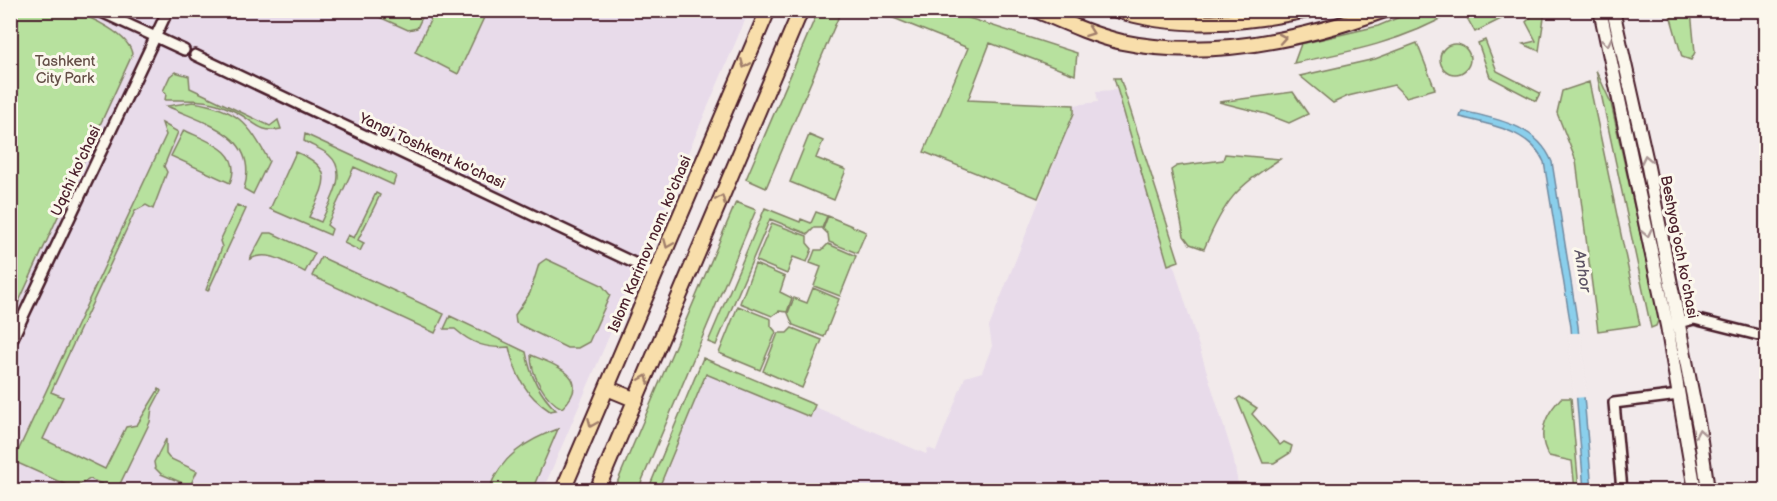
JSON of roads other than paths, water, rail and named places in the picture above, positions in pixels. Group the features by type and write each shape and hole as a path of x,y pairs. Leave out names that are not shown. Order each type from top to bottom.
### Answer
{"main road":[{"name":"Islom Karimov nom. ko'chasi","path":"563,490 768,10"},
{"path":"597,490 801,10"},
{"path":"1036,10 1120,41 1178,50 1237,46 1297,36 1385,10"},
{"path":"1117,10 1155,19 1210,24 1239,22 1308,10"},
{"name":"Beshyogʻoch koʻchasi","path":"1600,10 1672,324 1699,427 1708,490"},
{"name":"Beshyogʻoch koʻchasi","path":"1613,10 1672,324 1679,395 1695,490"},
{"path":"607,388 636,400"}],"street":[{"path":"97,10 183,50"},
{"name":"Uqchi ko'chasi","path":"10,344 168,10"},
{"name":"Yangi Toshkent ko'chasi","path":"195,55 656,273"},
{"path":"1672,324 1694,319 1767,337"},
{"path":"1622,490 1614,404 1679,395"}],"water":[{"name":"Anhor","path":"1462,111 1502,121 1526,132 1537,140 1552,162 1578,326 1592,490 1584,490 1571,327 1544,162 1538,151 1519,136 1496,126 1460,117"}],"park label":[{"name":"Tashkent City Park","path":"65,70"}]}
